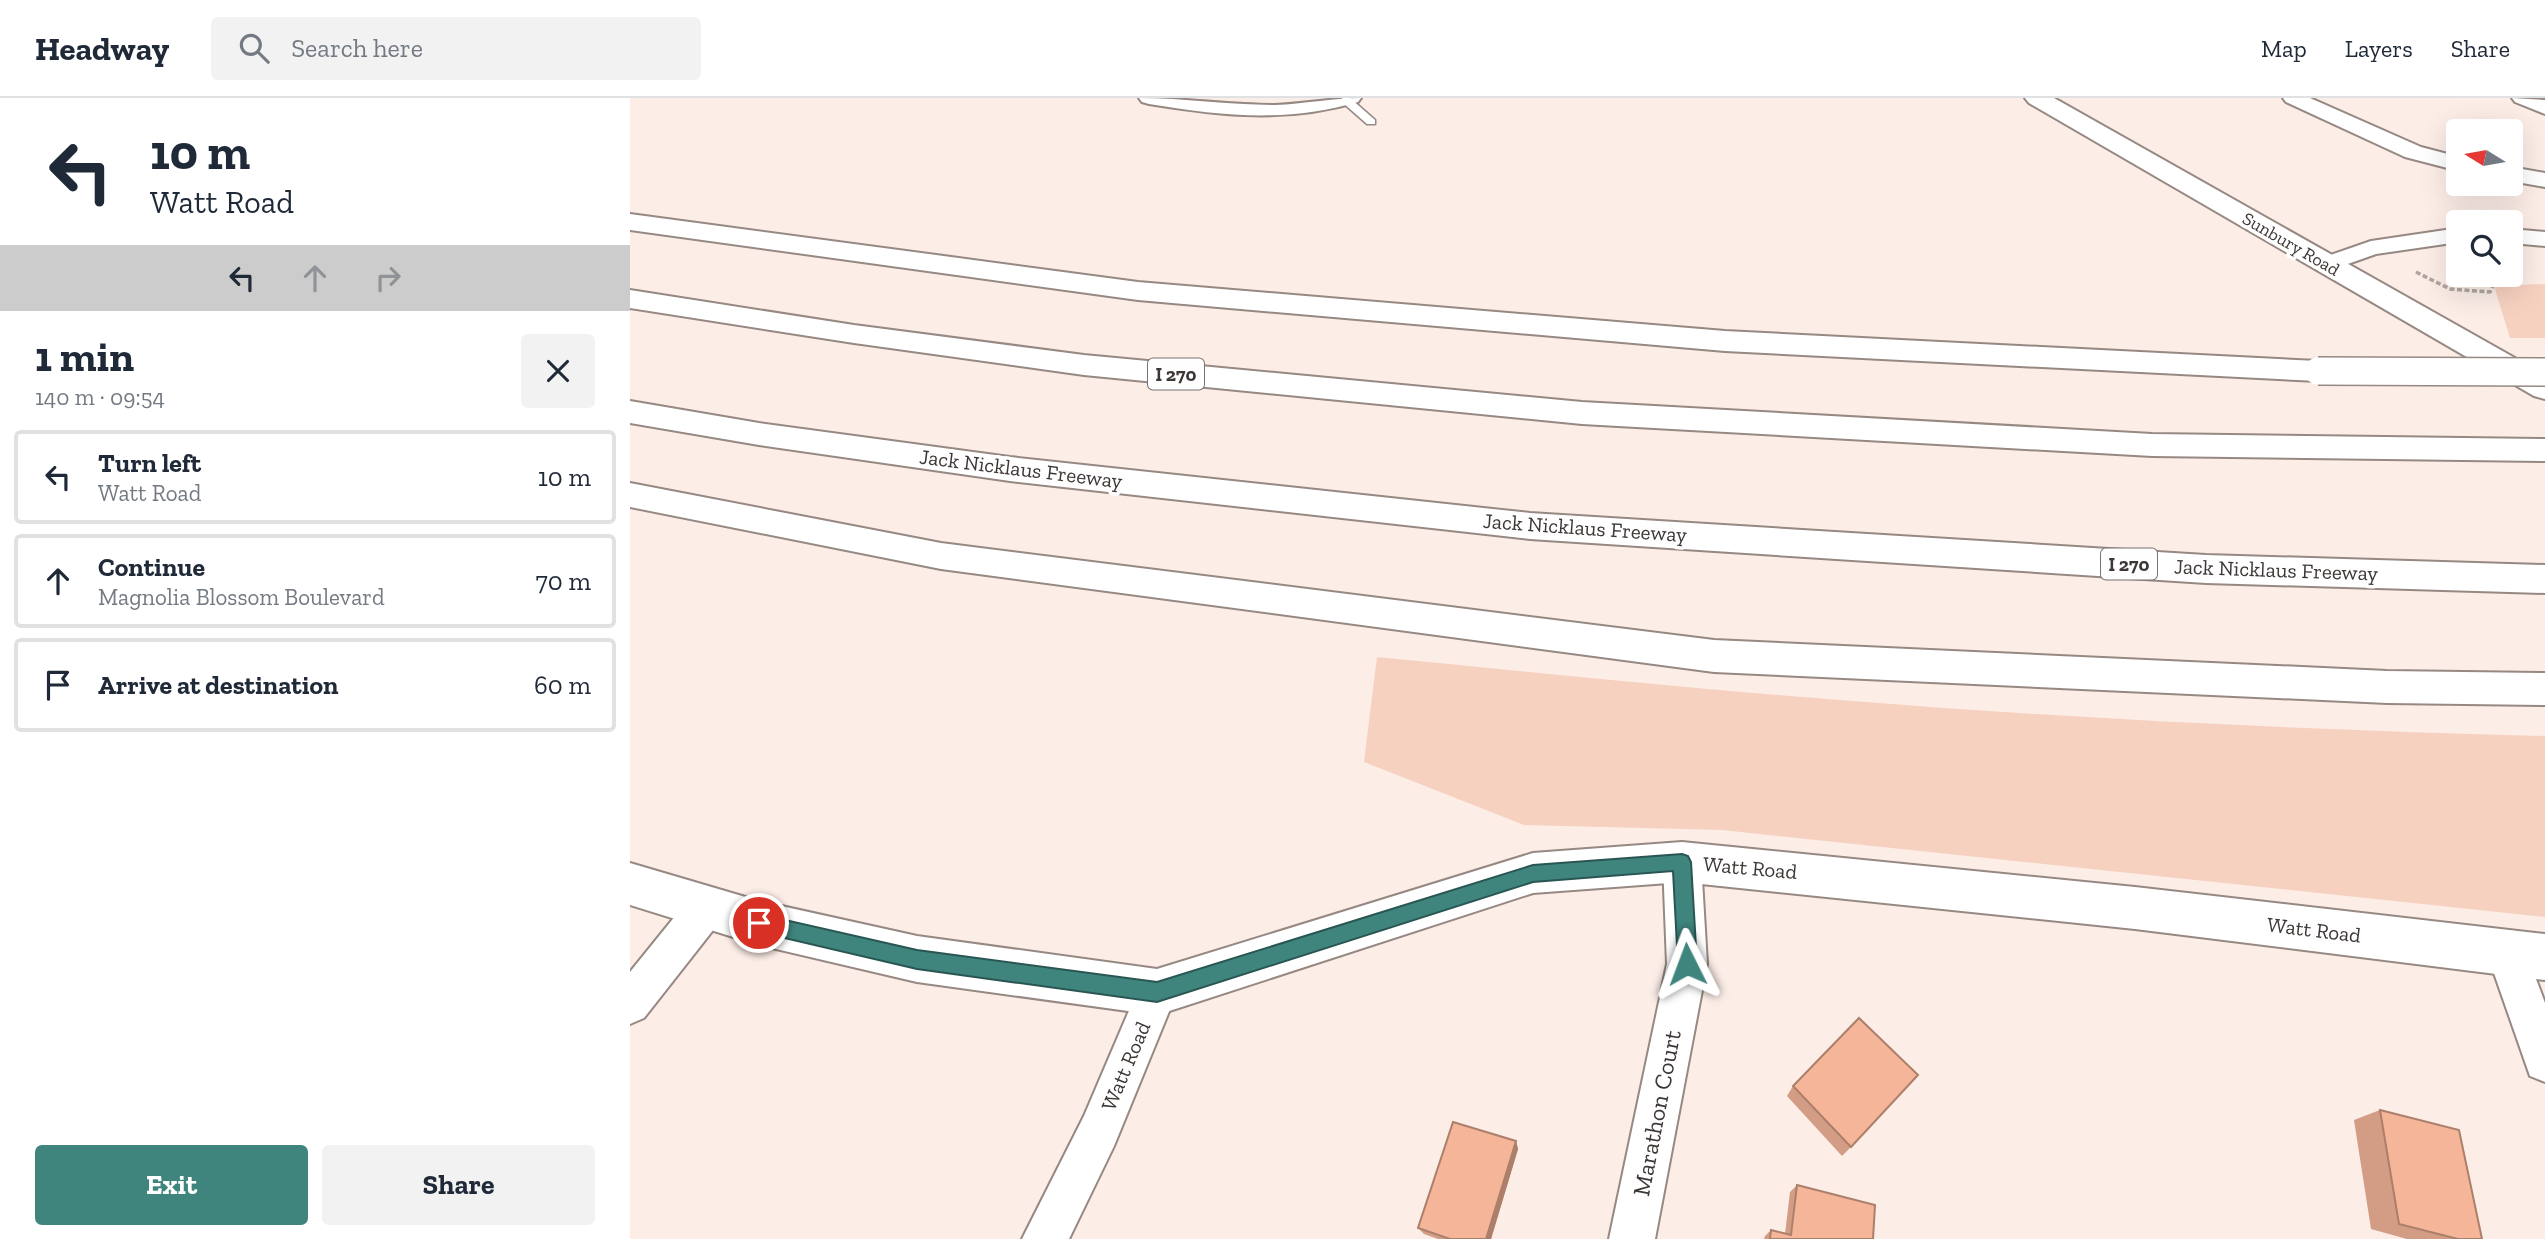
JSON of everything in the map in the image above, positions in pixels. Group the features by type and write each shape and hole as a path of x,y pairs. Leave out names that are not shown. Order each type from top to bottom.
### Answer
{"main road":[{"name":"Sunbury Road","path":"2037,98 2545,389"},
{"path":"630,222 1151,292 1725,341 2318,371 2545,372"},
{"name":"I 270","path":"630,299 828,331 1084,365 1582,413 2152,445 2545,450"},
{"name":"Jack Nicklaus Freeway","path":"630,412 759,434 1010,469 1530,526 2206,569 2545,579"},
{"path":"630,495 941,556 1714,656 2373,686 2545,689"},
{"name":"Watt Road","path":"1157,992 1533,873 1682,862 2135,908 2526,955"},
{"path":"630,884 759,923 917,959 1157,992"}],"street":[{"path":"1149,98 1228,110 1267,111 1348,99"},
{"path":"2293,98 2413,152 2446,161"},
{"path":"2522,98 2545,108"},
{"path":"2524,176 2545,180"},
{"path":"2328,264 2371,248 2446,237"},
{"path":"2523,237 2545,239"},
{"name":"Marathon Court","path":"1632,1239 1687,964 1682,862"},
{"path":"630,1004 707,906"},
{"path":"2526,955 2545,1061"},
{"name":"Watt Road","path":"1045,1239 1099,1131 1157,992"}],"lane":[{"path":"1348,99 1371,122"}],"path":[{"path":"2414,271 2450,289 2490,292 2492,287"}],"shaded area":[{"path":"2545,284 2545,338 2510,338 2494,287 2523,287 2523,285"},
{"path":"1377,657 1724,690 2016,713 2369,731 2545,736 2545,917 1722,830 1524,825 1364,762"}],"building":[{"path":"1859,1018 1918,1075 1851,1147 1793,1086"},
{"path":"2380,1110 2459,1130 2482,1239 2458,1239 2399,1224"},
{"path":"1453,1122 1516,1141 1486,1239 1450,1239 1418,1228"},
{"path":"1797,1185 1875,1205 1873,1239 1770,1239 1771,1230 1791,1235"}],"route":[{"path":"759,923 917,959 1157,992 1533,873 1682,862 1687,964"}]}
